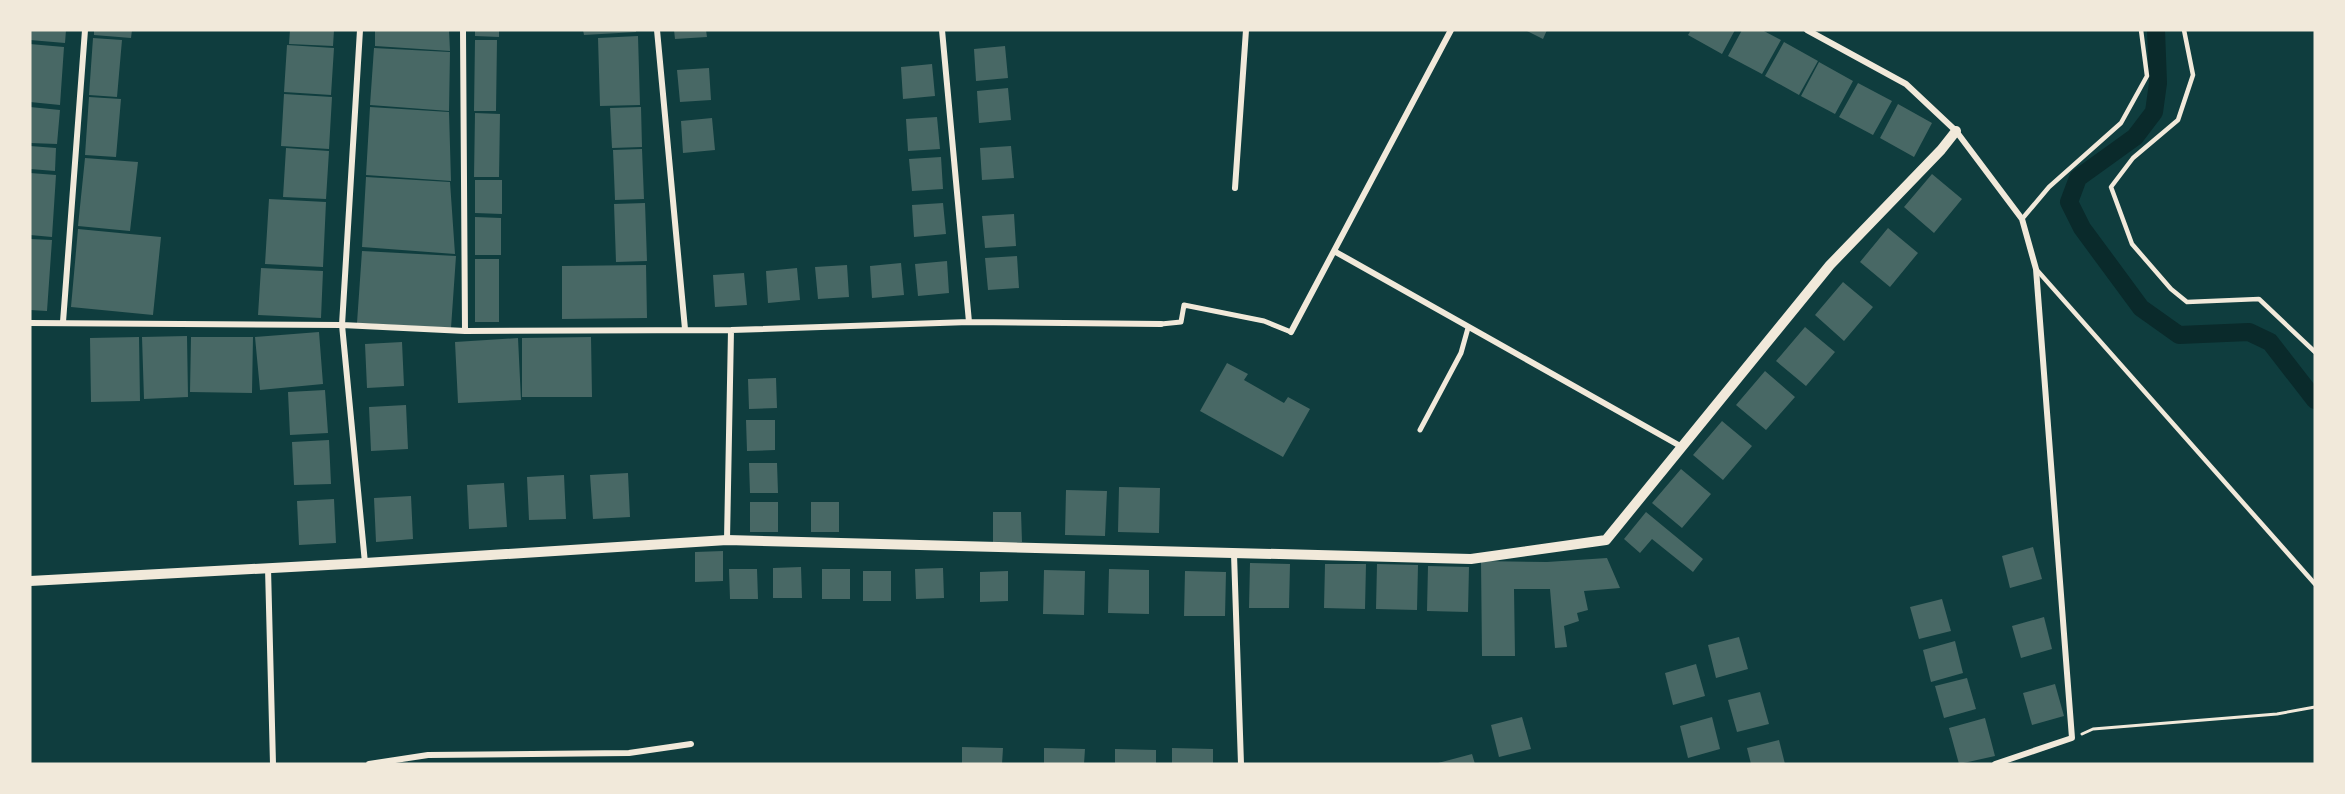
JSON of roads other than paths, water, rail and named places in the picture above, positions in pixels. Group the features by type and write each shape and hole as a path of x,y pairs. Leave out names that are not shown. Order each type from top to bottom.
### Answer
{"street":[{"path":"63,322 85,30"},
{"path":"360,30 342,325 365,563"},
{"path":"463,30 465,331"},
{"path":"657,30 685,329"},
{"path":"942,30 969,322"},
{"path":"1235,188 1246,30"},
{"path":"30,323 342,325 465,331 731,330 969,322 1161,324 1181,322 1184,305 1264,321 1291,332 1452,30"},
{"path":"1808,30 1906,84 1956,131 2022,219 2036,269 2072,738 1995,764"},
{"path":"30,581 727,540 1471,559 1606,540 1830,265 1941,150 1956,131"},
{"path":"1334,251 1682,447"},
{"path":"1420,430 1461,354 1468,328"},
{"path":"727,540 731,330"},
{"path":"1234,554 1241,764"},
{"path":"268,568 273,764"},
{"path":"369,764 428,755 629,753 691,744"}],"lane":[{"path":"2022,219 2049,187 2121,123 2147,76 2141,30"},
{"path":"2184,30 2193,75 2178,120 2133,158 2111,187 2132,244 2171,289 2187,302 2259,299 2315,352"},
{"path":"2036,269 2315,584"}],"waterway":[{"path":"2156,30 2158,83 2154,112 2135,137 2078,178 2069,202 2082,228 2141,308 2179,335 2249,332 2270,342 2315,400"}]}
